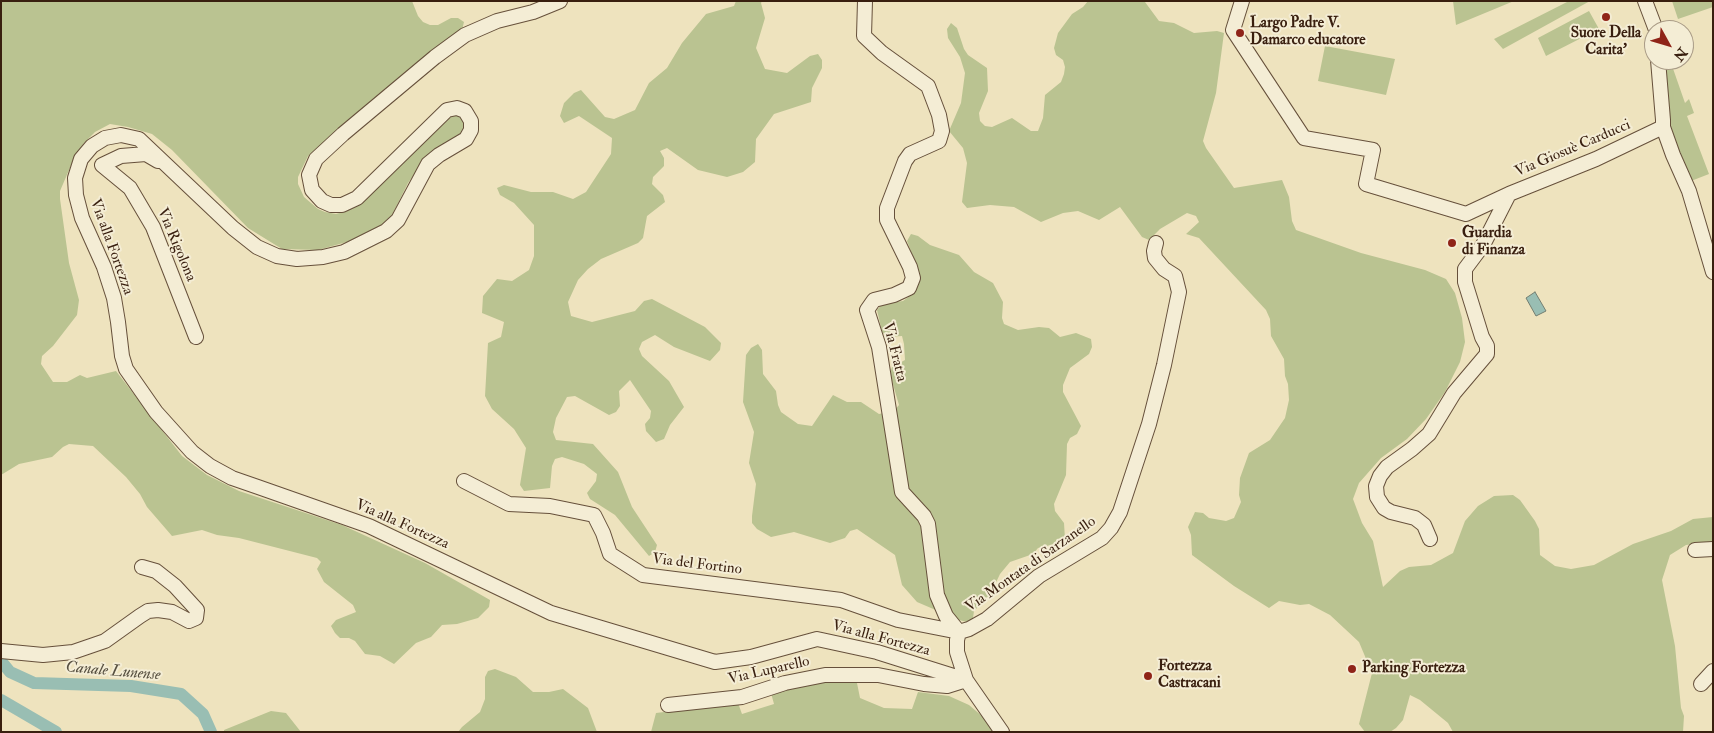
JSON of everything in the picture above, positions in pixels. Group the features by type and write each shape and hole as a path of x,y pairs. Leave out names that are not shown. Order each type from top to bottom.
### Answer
{"street":[{"name":"Via alla Fortezza","path":"560,1 533,12 497,21 465,36 435,57 316,158 309,175 312,190 322,202 331,205 342,205 357,198 447,110 457,108 465,111 471,121 471,130 466,139 428,164 398,220 386,231 344,252 323,257 297,259 277,256 257,247 233,228 139,139 121,135 105,138 92,146 80,159 75,178 76,195 82,218 104,267 114,298 122,356 126,368 156,412 192,452 210,466 232,478 369,526 551,613 715,662 751,657 817,639 877,652 966,680"},
{"name":"Via Fratta","path":"865,1 864,36 882,52 928,86 939,115 942,131 939,141 910,154 905,160 887,208 887,220 910,266 913,278 909,288 894,295 874,300 867,310 879,346 902,492 924,516 928,524 937,595 946,616 960,632"},
{"path":"1242,1 1233,30 1304,138 1373,150 1366,184 1466,214 1509,194"},
{"path":"1645,1 1652,20"},
{"path":"1659,70 1662,127 1690,191 1713,272"},
{"name":"Via Giosuè Carducci","path":"1430,539 1424,525 1415,518 1391,512 1384,508 1378,497 1376,486 1380,476 1387,467 1429,434 1454,393 1488,354 1488,346 1482,337 1464,282 1465,269 1483,245 1509,194 1596,158 1662,127"},
{"name":"Via Rigolona","path":"172,170 146,154 121,156 102,165 130,188 154,227 196,337"},
{"name":"Via Montata di Sarzanello","path":"1002,732 966,680 957,652 957,640 960,632 987,619 1039,576 1102,538 1111,528 1120,512 1154,406 1178,292 1175,276 1164,269 1155,258 1156,243"},
{"name":"Via del Fortino","path":"464,480 510,504 550,506 594,515 610,554 643,575 841,600 898,620 960,632"},
{"path":"1695,550 1713,550"},
{"path":"1,651 43,655 74,652 105,641 148,611 172,612 189,621 196,618 197,610 176,586 156,571 142,567"},
{"path":"1701,684 1713,671"},
{"name":"Via Luparello","path":"668,705 742,696 785,683 824,675 878,675 924,684 947,686 966,680"}],"green space":[{"path":"1,1 412,1 418,16 423,22 430,25 438,25 451,18 458,18 464,22 462,30 308,156 298,177 298,184 304,197 318,209 336,214 363,201 454,114 460,115 466,122 464,133 418,169 408,183 392,215 378,229 354,240 318,250 282,249 248,228 172,150 152,134 110,124 95,132 84,143 72,163 60,191 69,263 79,300 77,315 53,346 42,356 41,364 53,382 67,382 80,375 87,378 116,371 182,456 207,475 239,491 342,525 425,563 490,600 489,607 478,618 457,624 442,625 431,637 416,643 394,664 380,656 365,654 355,641 349,638 340,638 335,633 331,626 336,620 356,612 353,605 324,582 317,569 321,562 317,558 202,530 172,536 147,507 140,494 126,477 93,446 69,444 52,457 19,464 1,475"},
{"path":"736,1 762,1 765,18 756,48 765,69 787,73 810,56 818,54 822,60 822,68 812,88 811,102 774,114 756,139 755,162 743,172 727,177 698,170 667,148 660,151 664,158 664,166 653,177 652,184 663,195 665,202 647,216 643,238 638,243 601,259 588,269 578,280 568,302 571,316 592,322 635,311 644,301 652,299 705,327 721,343 720,350 710,361 674,347 655,335 642,342 639,349 642,356 669,381 684,407 670,425 664,439 656,442 646,431 645,424 650,418 651,411 630,380 619,391 620,406 616,412 609,415 575,396 567,397 556,418 553,432 556,440 593,444 618,472 632,507 657,545 655,552 649,556 615,515 590,499 587,493 596,481 597,474 584,464 562,457 555,459 552,466 550,488 524,491 520,485 526,448 514,429 492,409 485,396 488,343 501,337 504,322 482,313 483,296 497,279 512,281 529,270 534,256 534,225 514,203 500,195 497,188 504,185 531,192 553,192 573,199 586,192 611,154 612,138 579,116 564,123 560,116 564,103 574,93 581,90 605,117 614,119 635,110 649,83 667,68 682,43 706,14 734,6"},
{"path":"1088,1 1145,2 1159,21 1174,23 1194,33 1217,31 1224,33 1216,93 1203,141 1234,188 1282,180 1289,197 1292,221 1296,230 1361,253 1425,270 1446,279 1455,293 1462,318 1465,342 1460,362 1445,392 1426,419 1407,439 1381,458 1359,483 1353,499 1362,523 1373,541 1383,587 1400,571 1409,567 1431,565 1453,553 1465,521 1478,506 1494,496 1513,495 1520,500 1539,529 1540,555 1555,566 1571,569 1594,565 1633,544 1671,531 1693,519 1713,517 1713,542 1686,545 1670,555 1662,580 1675,646 1681,708 1684,716 1683,732 1453,732 1448,723 1420,700 1410,695 1403,720 1396,728 1390,732 1365,732 1359,724 1372,673 1359,642 1330,615 1309,604 1300,605 1279,601 1269,608 1234,586 1192,555 1191,535 1188,527 1195,512 1203,513 1209,518 1226,521 1234,518 1241,502 1239,495 1240,478 1249,453 1270,440 1285,418 1289,400 1284,359 1271,336 1270,319 1266,310 1199,238 1186,234 1199,222 1196,216 1187,213 1160,229 1149,240 1142,237 1120,207 1099,220 1078,211 1063,213 1041,222 1014,207 990,205 967,208 962,202 967,163 963,148 949,131 961,103 965,73 960,57 948,38 947,29 951,23 957,28 968,55 987,68 988,91 979,113 980,121 985,126 992,127 1012,118 1031,131 1038,131 1043,118 1045,95 1061,82 1064,74 1063,60 1056,55 1054,48 1058,33 1072,14 1083,7"},
{"path":"1453,1 1514,1 1456,25"},
{"path":"1569,1 1590,1 1503,49 1494,39"},
{"path":"1672,1 1713,1 1713,7 1678,19"},
{"path":"1589,11 1599,29 1546,56 1538,38"},
{"path":"1325,46 1395,59 1386,95 1318,81"},
{"path":"1664,70 1673,70 1685,103 1689,99 1694,113 1687,116 1709,174 1691,181 1670,129"},
{"path":"911,234 918,236 930,245 959,255 974,272 993,283 1003,302 1002,318 1004,324 1018,330 1039,327 1049,328 1060,337 1076,333 1091,339 1092,347 1089,354 1070,368 1063,385 1063,392 1081,426 1077,434 1070,438 1067,444 1066,475 1054,504 1055,511 1064,523 1065,539 1059,543 1038,548 1033,554 1010,562 1000,574 990,595 974,611 973,618 967,622 917,602 902,585 895,555 857,529 850,531 845,538 830,543 794,532 771,537 757,529 752,523 756,484 749,463 754,432 743,402 746,355 751,348 758,344 762,350 763,374 776,391 781,412 798,424 812,426 833,395 847,402 861,402 879,414 894,411 899,405 890,374 892,367 905,360 904,344 902,336 887,337 882,332 877,310 882,304 903,301 915,292 918,270 907,241"},
{"path":"495,669 516,677 533,692 549,692 563,689 588,708 597,732 458,732 480,712 485,699 485,677 488,671"},
{"path":"826,678 856,678 860,698 884,708 912,709 918,692 949,696 969,705 989,722 995,732 651,732 656,713 738,703 742,714 774,704 771,693"},
{"path":"271,711 286,713 301,732 224,732 224,730"}],"water":[{"path":"1535,292 1546,311 1536,316 1526,298"}],"waterway":[{"name":"Canale Lunense","path":"1,661 10,672 34,683 131,686 181,694 203,714 211,732"},
{"path":"1,700 56,732"}],"place":[{"name":"Suore Della Carita'","path":"1606,17"},
{"name":"Largo Padre V. Damarco educatore","path":"1240,33"},
{"name":"Guardia di Finanza","path":"1452,243"},
{"name":"Parking Fortezza","path":"1352,669"},
{"name":"Fortezza Castracani","path":"1148,676"}]}
